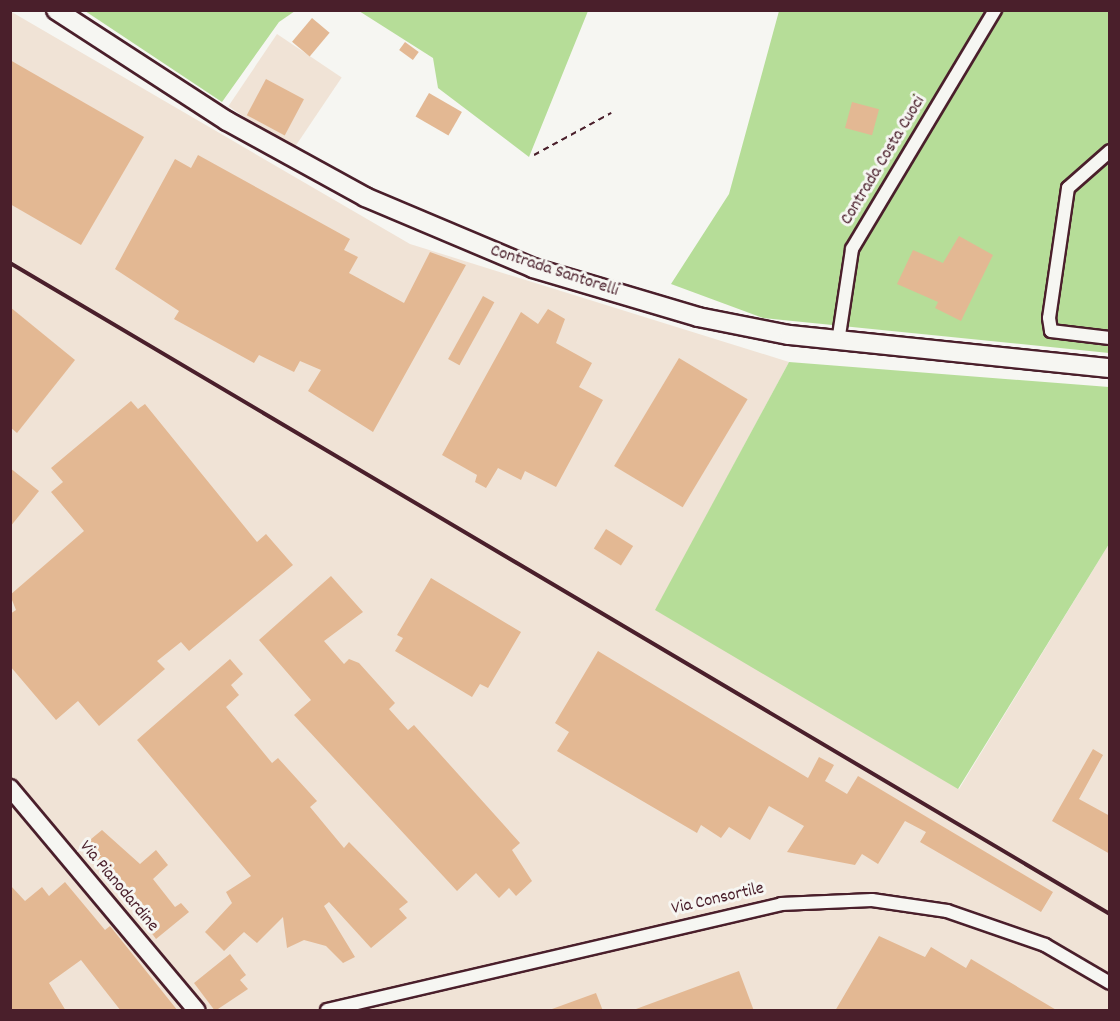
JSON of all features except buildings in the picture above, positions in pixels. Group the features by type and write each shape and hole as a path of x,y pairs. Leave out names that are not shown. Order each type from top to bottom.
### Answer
{"main road":[{"name":"Contrada Santorelli","path":"56,10 227,121 402,216 533,268 667,308 838,342 1110,368"}],"street":[{"name":"Contrada Costa Cuoci","path":"838,342 852,249 995,10"},
{"path":"1110,151 1068,188 1049,318 1051,331 1110,338"},
{"name":"Via Pianodardine","path":"10,788 196,1011"},
{"name":"Via Consortile","path":"327,1011 781,904 872,900 947,911 1045,945 1110,983"}],"path":[{"path":"534,155 611,113"}],"shaded area":[{"path":"10,11 410,244 789,362 656,610 959,789 1109,544 1109,1010 11,1010"},
{"path":"277,34 342,78 293,150 228,106"}],"green space":[{"path":"85,11 295,11 279,22 222,102"},
{"path":"359,11 588,11 529,157 438,88 433,58"},
{"path":"779,11 1109,11 1109,353 763,318 671,284 729,194"},
{"path":"789,362 1109,387 1109,544 958,789 655,610"}],"railway":[{"path":"10,263 1110,914"}]}
